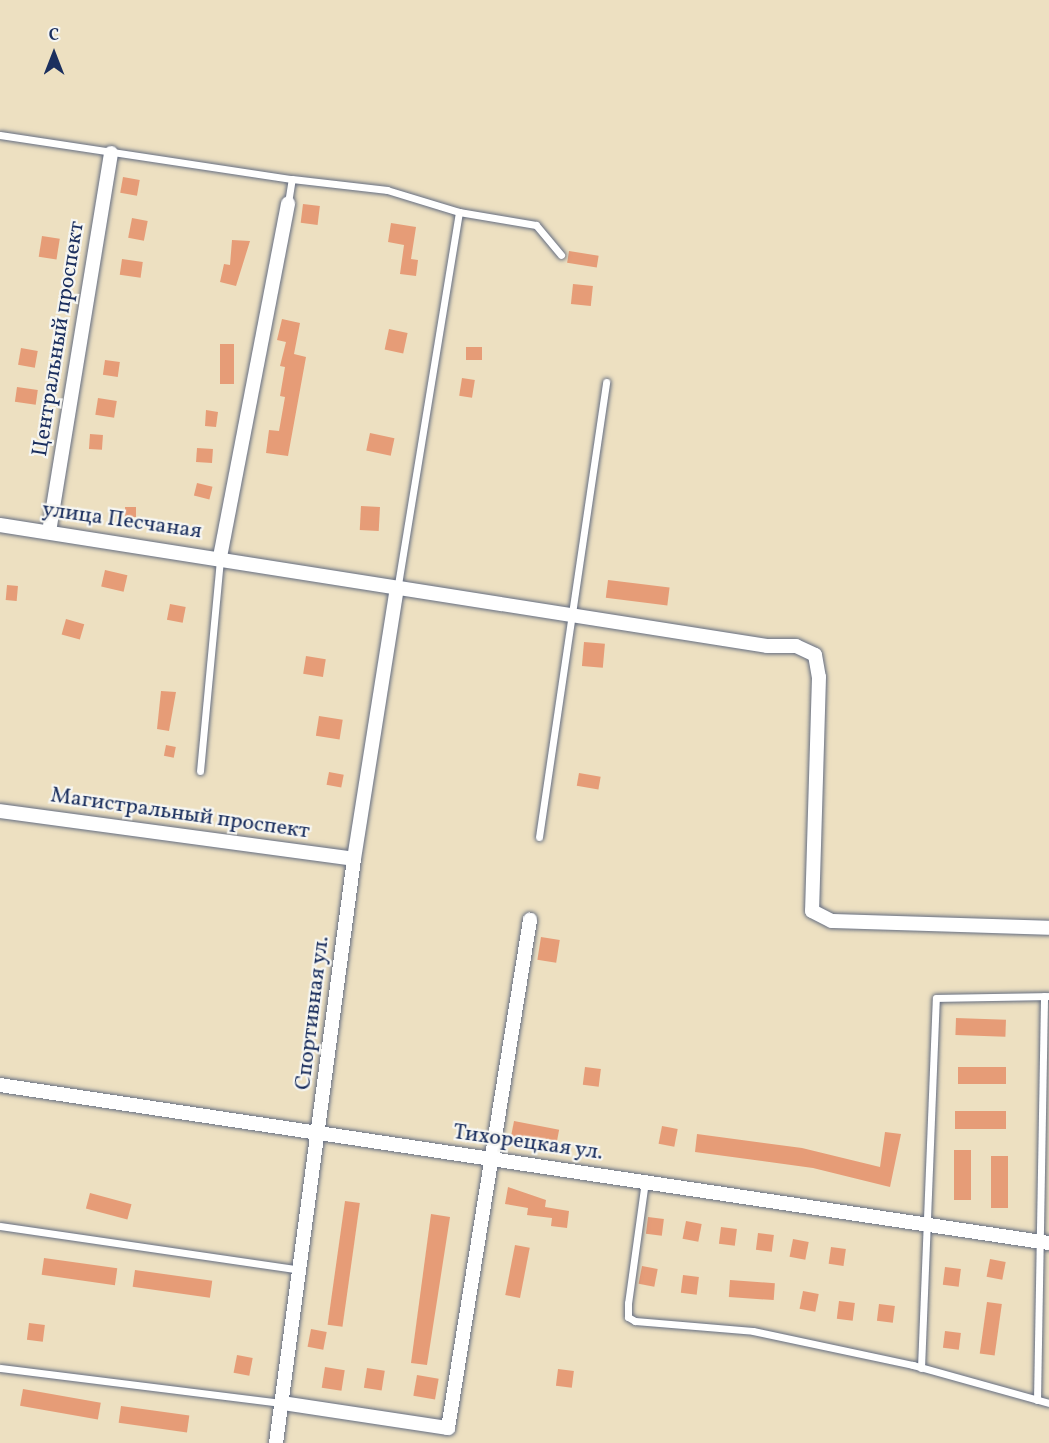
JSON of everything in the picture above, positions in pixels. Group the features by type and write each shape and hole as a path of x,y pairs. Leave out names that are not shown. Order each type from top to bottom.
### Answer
{"street":[{"name":"Центральный проспект","path":"49,532 111,153"},
{"path":"220,556 288,203"},
{"name":"улица Песчаная","path":"0,525 220,556 397,588 575,616 796,646 815,655 812,911 831,921 1049,928"},
{"name":"Спортивная ул.","path":"276,1443 302,1270 354,859 397,588"},
{"name":"Магистральный проспект","path":"0,811 354,859"},
{"path":"282,1403 448,1428 530,920"},
{"name":"Тихорецкая ул.","path":"0,1085 1044,1242"}],"lane":[{"path":"0,135 292,179 387,190 459,212 536,225 561,255"},
{"path":"288,203 292,179"},
{"path":"397,588 459,212"},
{"path":"539,837 575,616 606,382"},
{"path":"200,771 220,556"},
{"path":"921,1368 936,998 1047,996 1044,1242 1037,1400"},
{"path":"645,1181 628,1317 753,1331 921,1368 1049,1403"},
{"path":"0,1226 302,1270"},
{"path":"0,1368 282,1403"}],"building":[{"path":"123,177 140,180 137,196 120,193"},
{"path":"303,204 320,206 318,225 301,223"},
{"path":"132,218 148,221 144,241 128,238"},
{"path":"391,223 416,227 411,259 418,260 416,276 400,274 404,245 388,242"},
{"path":"42,236 60,239 56,260 39,257"},
{"path":"232,240 250,241 236,286 220,282 224,264 230,265"},
{"path":"569,251 599,256 597,268 567,263"},
{"path":"122,259 143,262 141,278 120,275"},
{"path":"573,284 593,286 591,306 571,304"},
{"path":"282,319 300,323 294,354 306,357 288,456 266,453 269,430 279,431 285,397 280,396 285,367 280,366 286,342 277,340"},
{"path":"389,329 408,333 403,353 385,350"},
{"path":"220,344 234,344 234,384 220,384"},
{"path":"466,347 482,347 482,360 466,360"},
{"path":"21,348 38,351 35,368 18,365"},
{"path":"105,360 120,362 118,377 103,375"},
{"path":"462,378 475,380 472,398 459,396"},
{"path":"17,387 38,390 36,405 15,402"},
{"path":"98,398 117,401 114,418 95,415"},
{"path":"206,410 218,412 216,427 205,426"},
{"path":"370,433 394,438 391,456 366,451"},
{"path":"90,434 103,435 102,450 89,449"},
{"path":"197,448 213,449 212,463 196,462"},
{"path":"197,483 213,487 209,499 194,496"},
{"path":"361,506 380,507 379,531 360,530"},
{"path":"125,507 136,507 136,517 125,517"},
{"path":"105,570 127,575 124,592 101,587"},
{"path":"608,580 670,588 667,605 606,598"},
{"path":"7,585 18,586 17,601 6,600"},
{"path":"170,604 186,607 183,623 167,620"},
{"path":"66,619 84,624 80,640 62,634"},
{"path":"584,642 605,644 603,668 582,666"},
{"path":"306,656 326,659 323,677 303,674"},
{"path":"161,691 176,692 169,731 157,729"},
{"path":"319,716 343,720 340,740 316,736"},
{"path":"166,745 176,747 174,758 164,756"},
{"path":"329,772 344,775 341,788 327,785"},
{"path":"579,773 601,777 598,790 577,786"},
{"path":"541,937 560,940 556,963 537,960"},
{"path":"956,1018 1006,1020 1005,1037 955,1035"},
{"path":"585,1067 601,1069 599,1087 583,1085"},
{"path":"958,1067 1006,1067 1006,1084 958,1084"},
{"path":"955,1111 1006,1111 1006,1129 955,1129"},
{"path":"514,1121 559,1130 556,1147 511,1139"},
{"path":"662,1126 678,1129 674,1147 659,1144"},
{"path":"885,1132 901,1134 890,1187 813,1168 695,1152 697,1134 802,1148 880,1167"},
{"path":"954,1150 971,1150 971,1200 954,1200"},
{"path":"991,1156 1008,1156 1008,1208 991,1208"},
{"path":"508,1187 546,1200 545,1207 569,1211 567,1228 551,1226 552,1218 527,1215 528,1208 505,1204"},
{"path":"90,1193 132,1204 127,1220 86,1208"},
{"path":"345,1201 360,1203 342,1327 328,1325"},
{"path":"431,1214 450,1217 427,1365 411,1363"},
{"path":"648,1217 664,1219 662,1236 646,1234"},
{"path":"686,1221 702,1224 698,1242 683,1239"},
{"path":"721,1227 737,1229 735,1246 719,1244"},
{"path":"758,1233 774,1235 772,1252 756,1250"},
{"path":"793,1239 809,1242 805,1260 790,1257"},
{"path":"515,1245 530,1248 520,1298 505,1295"},
{"path":"831,1247 846,1249 843,1266 829,1264"},
{"path":"44,1258 117,1268 115,1285 42,1275"},
{"path":"990,1259 1006,1262 1002,1280 987,1277"},
{"path":"642,1266 658,1269 654,1287 639,1284"},
{"path":"945,1267 961,1269 959,1287 943,1285"},
{"path":"135,1270 212,1281 210,1298 133,1287"},
{"path":"683,1275 699,1277 697,1295 681,1293"},
{"path":"730,1280 775,1283 774,1300 729,1297"},
{"path":"803,1291 819,1294 815,1312 800,1309"},
{"path":"839,1301 855,1303 853,1321 837,1319"},
{"path":"987,1302 1002,1304 995,1356 980,1353"},
{"path":"879,1304 895,1306 893,1323 877,1321"},
{"path":"29,1323 45,1325 43,1342 27,1340"},
{"path":"311,1329 327,1332 323,1350 308,1347"},
{"path":"945,1331 961,1333 959,1350 943,1348"},
{"path":"237,1355 253,1358 249,1376 234,1373"},
{"path":"325,1367 345,1370 341,1391 322,1388"},
{"path":"367,1368 385,1371 382,1391 364,1388"},
{"path":"558,1369 574,1371 572,1388 556,1386"},
{"path":"417,1375 439,1379 435,1400 413,1396"},
{"path":"23,1389 101,1403 98,1419 20,1406"},
{"path":"121,1406 189,1416 187,1432 119,1423"}]}
